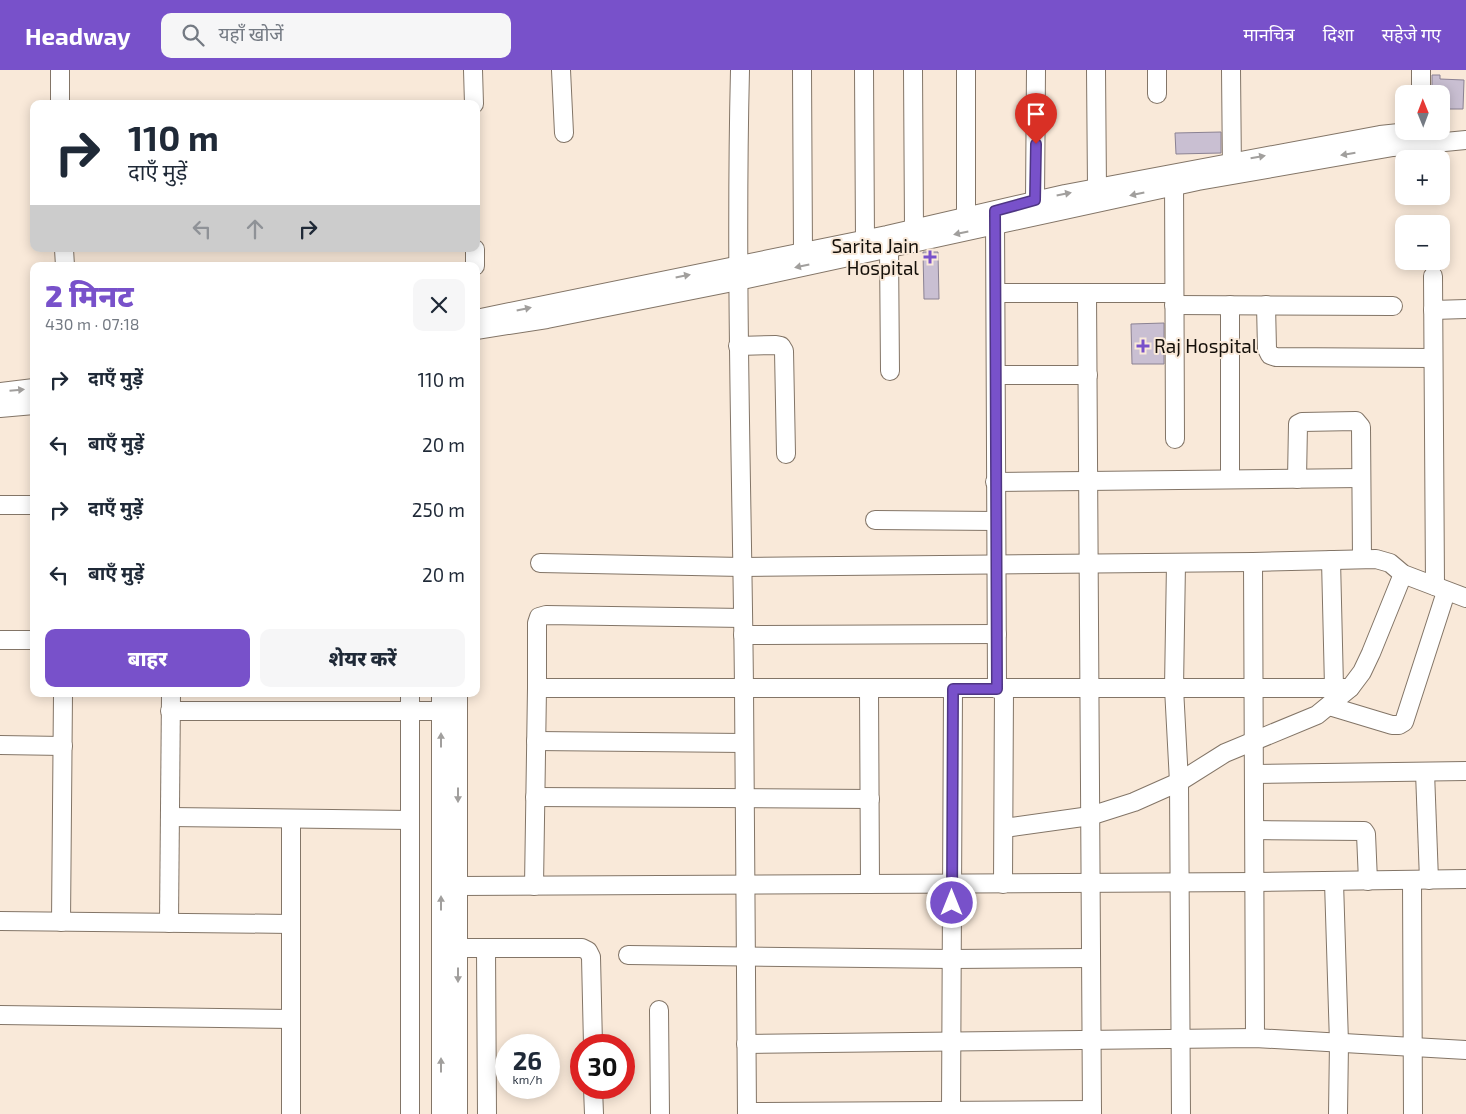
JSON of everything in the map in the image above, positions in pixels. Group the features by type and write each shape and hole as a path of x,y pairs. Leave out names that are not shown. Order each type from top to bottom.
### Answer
{"street":[{"path":"60,70 60,100"},
{"path":"473,70 474,100"},
{"path":"561,70 564,134"},
{"path":"740,70 738,346 744,688 747,1113 1092,1112 1087,293"},
{"path":"802,70 803,252"},
{"path":"864,70 865,240"},
{"path":"913,70 914,229"},
{"path":"966,70 966,217"},
{"path":"1035,200 1036,70"},
{"path":"1096,70 1097,188"},
{"path":"1157,70 1157,94"},
{"path":"1231,70 1232,168"},
{"path":"1421,70 1421,85"},
{"path":"1450,130 1466,129"},
{"path":"480,318 640,284 738,273 890,248 995,218 1232,168 1380,142 1395,138"},
{"path":"1380,142 1466,140"},
{"path":"480,329 547,319 738,273 803,252 966,217 995,218 1035,200 1097,188 1174,180"},
{"path":"1174,180 1175,439"},
{"path":"995,218 995,482 997,634 1001,689 1004,828 1003,884"},
{"path":"890,248 890,371"},
{"path":"1329,706 1392,725 1399,725 1404,722 1440,589 1433,358 1433,276"},
{"path":"996,293 1087,293 1230,305 1393,306"},
{"path":"1230,305 1230,479"},
{"path":"1266,305 1267,349 1270,355 1276,357 1433,358"},
{"path":"1433,310 1466,309"},
{"path":"738,346 776,345 781,346 784,351 786,454"},
{"path":"996,374 1088,375"},
{"path":"0,392 30,388"},
{"path":"0,408 30,405"},
{"path":"1297,479 1298,424 1302,422 1356,421 1361,427 1362,559"},
{"path":"995,482 1361,478"},
{"path":"0,505 30,505"},
{"path":"874,520 996,521"},
{"path":"540,563 742,567 1376,559 1390,564 1403,574 1466,598"},
{"path":"1331,560 1342,688"},
{"path":"1253,562 1256,830 1255,1038"},
{"path":"1176,563 1174,688 1180,782 1182,1114"},
{"path":"1004,828 1090,816 1134,802 1180,782 1225,753 1317,715 1329,706 1342,688 1362,672 1403,574"},
{"path":"534,886 538,688 537,623 539,618 546,615 743,626 997,634"},
{"path":"0,640 30,640"},
{"path":"538,688 1342,688"},
{"path":"869,689 870,884"},
{"path":"951,1111 953,689"},
{"path":"61,922 63,697"},
{"path":"170,923 170,702 449,702"},
{"path":"410,702 410,1114"},
{"path":"449,702 458,886 458,1114"},
{"path":"441,1114 449,702"},
{"path":"536,741 744,743"},
{"path":"0,744 63,746"},
{"path":"1255,774 1466,771"},
{"path":"1413,1114 1413,1047 1425,772"},
{"path":"535,797 870,799"},
{"path":"170,817 410,820"},
{"path":"290,818 291,1114"},
{"path":"1256,830 1364,831 1366,834 1368,881"},
{"path":"458,886 1334,882 1466,879"},
{"path":"1334,882 1338,1114"},
{"path":"0,921 291,924"},
{"path":"458,948 582,948 588,951 591,957 593,1034"},
{"path":"486,948 487,1114"},
{"path":"628,955 952,959 1091,958"},
{"path":"659,1010 660,1114"},
{"path":"0,1014 291,1020"},
{"path":"746,1044 1255,1038 1466,1050"},
{"path":"594,1099 594,1114"}],"building":[{"path":"1432,75 1440,75 1440,79 1464,80 1463,109 1450,109 1450,85 1432,85"},
{"path":"1221,132 1221,153 1176,154 1175,133"},
{"path":"923,252 938,252 939,299 924,299"},
{"path":"1164,323 1164,364 1132,364 1131,324"}],"place":[{"name":"Sarita Jain Hospital","path":"930,257"},
{"name":"Raj Hospital","path":"1143,346"}],"route":[{"path":"952,903 953,689 997,689 995,211 1035,200 1036,144"}]}
